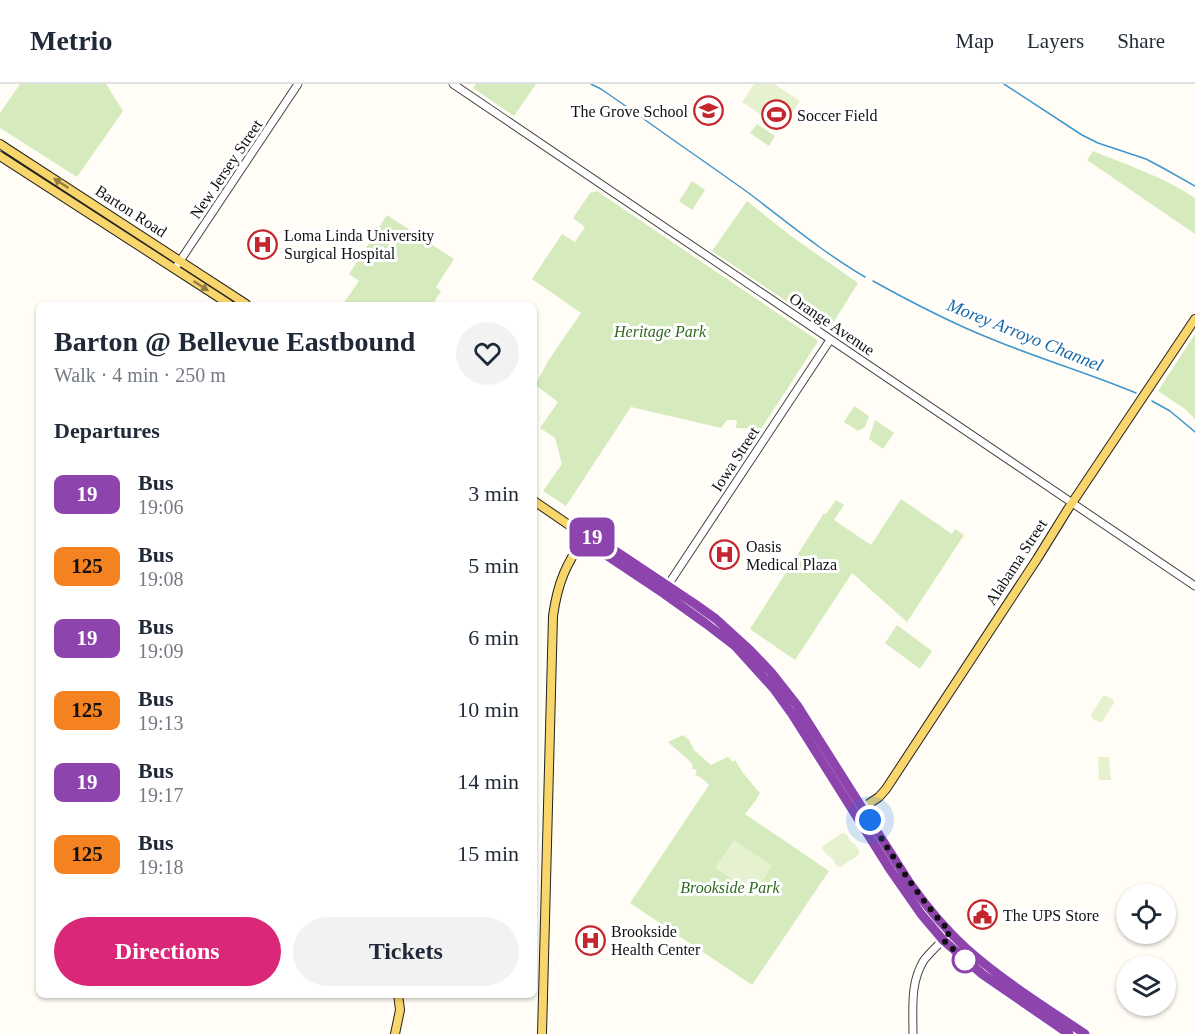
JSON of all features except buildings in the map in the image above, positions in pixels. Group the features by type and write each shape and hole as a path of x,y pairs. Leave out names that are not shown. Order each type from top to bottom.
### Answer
{"main road":[{"name":"Barton Road","path":"0,144 243,302"},
{"name":"Barton Road","path":"0,156 226,302"},
{"name":"Alabama Street","path":"859,811 886,789 1195,319"},
{"path":"537,503 585,536 591,545 716,619 747,652 929,909 973,954 1005,980 1085,1034"},
{"path":"542,1034 553,616 560,580 585,536"},
{"path":"859,811 902,888 943,940 982,974 1069,1034"},
{"path":"395,1034 400,1010 398,998"}],"street":[{"name":"New Jersey Street","path":"174,268 298,84"},
{"name":"Orange Avenue","path":"453,84 1195,586"},
{"name":"Iowa Street","path":"666,589 830,340"},
{"path":"913,1034 914,986 917,976 926,959 950,932"}],"green space":[{"path":"20,84 106,84 123,111 77,177 0,128 0,113"},
{"path":"476,84 536,84 514,116 473,88"},
{"name":"Soccer Field","path":"754,84 774,84 800,101 781,128 742,102"},
{"path":"757,124 775,136 769,146 750,133"},
{"path":"1093,151 1158,178 1195,198 1195,234 1087,160"},
{"path":"692,181 705,190 692,210 679,201"},
{"name":"Heritage Park","path":"597,191 817,340 817,343 761,429 736,428 737,420 727,420 721,428 631,407 566,506 543,491 562,464 555,438 540,428 558,402 537,386 537,381 581,313 532,279 562,234 575,242 585,227 573,218 590,193"},
{"path":"747,201 791,236 858,283 831,326 825,327 712,251"},
{"path":"387,215 454,259 436,287 441,291 434,302 344,302 359,281 349,274"},
{"path":"1195,334 1195,419 1185,409 1158,391"},
{"path":"854,406 869,416 865,427 858,431 844,422"},
{"path":"875,420 894,433 883,449 869,439"},
{"path":"901,499 952,534 955,529 964,535 907,622 852,573 795,660 750,629 824,513 826,514 836,500 844,505 834,520 871,545"},
{"path":"897,625 932,651 920,669 885,643"},
{"path":"1103,696 1114,700 1114,703 1100,722 1091,715"},
{"name":"Brookside Park","path":"683,735 689,740 694,750 711,765 728,757 733,762 735,760 760,792 745,814 829,871 752,985 630,903 709,785 695,775 697,772 692,769 691,762 668,742"},
{"path":"1098,757 1109,757 1111,780 1099,780"},
{"path":"842,833 846,834 855,844 859,855 840,867 822,848"},
{"path":"734,840 772,866 754,894 715,868"}],"waterway":[{"name":"Morey Arroyo Channel","path":"591,84 630,109"},
{"path":"1004,84 1082,135 1098,143 1146,159 1195,186"},
{"name":"Morey Arroyo Channel","path":"641,117 750,194 821,248 865,277"},
{"name":"Morey Arroyo Channel","path":"873,281 974,332 1136,393"},
{"name":"Morey Arroyo Channel","path":"1152,401 1170,411 1195,432"}],"bus line":[{"name":"19","path":"1069,1034 998,986 943,940 921,914 891,871 792,714 774,689 735,646 663,593 591,545 585,536 596,538 695,604 734,634 771,672 797,705 909,882 929,909 962,945 986,965 1085,1034"}],"place":[{"name":"The Grove School","path":"709,111"},
{"name":"Soccer Field","path":"776,115"},
{"name":"Loma Linda University Surgical Hospital","path":"263,244"},
{"name":"Oasis Medical Plaza","path":"725,555"},
{"name":"The UPS Store","path":"982,915"},
{"name":"Brookside Health Center","path":"590,940"}],"route":[{"path":"870,820 909,882 950,932 943,940 965,960"}]}
